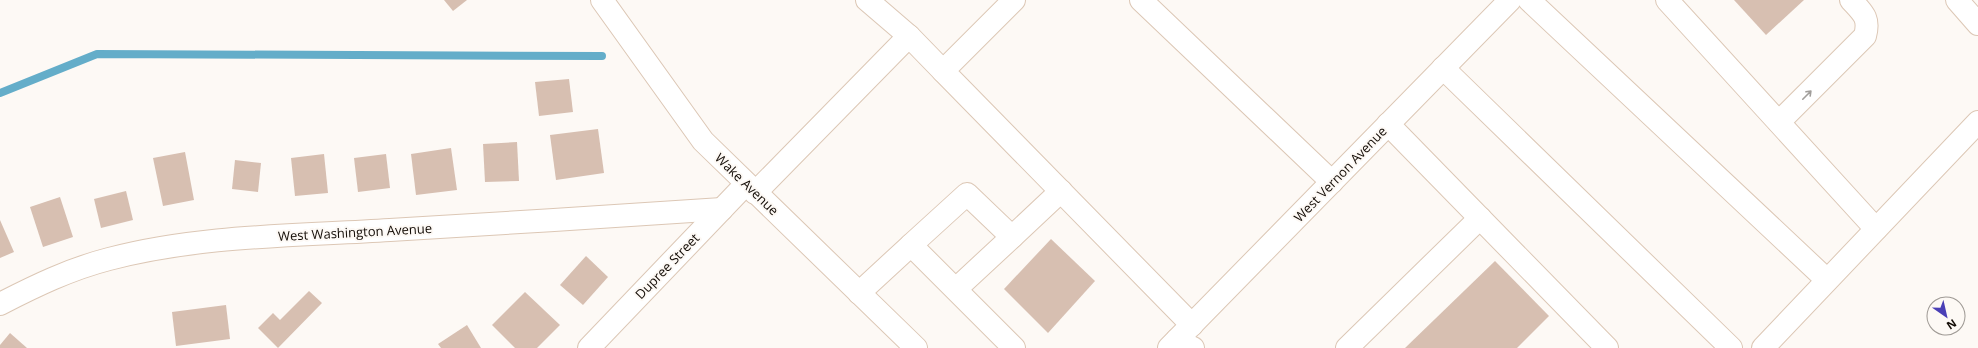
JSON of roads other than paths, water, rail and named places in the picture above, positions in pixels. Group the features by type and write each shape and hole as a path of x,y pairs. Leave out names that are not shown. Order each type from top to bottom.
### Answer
{"street":[{"name":"Wake Avenue","path":"602,0 703,142 916,348"},
{"path":"867,0 909,36 1061,191 1182,342"},
{"path":"943,71 1014,0"},
{"path":"1141,0 1332,182"},
{"name":"West Vernon Avenue","path":"1182,342 1332,182 1510,0"},
{"path":"1529,0 1827,280"},
{"path":"1666,0 1876,230"},
{"path":"1779,122 1865,36 1868,26 1866,19 1851,0"},
{"path":"1957,0 1978,24"},
{"name":"Dupree Street","path":"589,348 722,209 751,189 909,36"},
{"path":"1443,68 1731,348"},
{"path":"1763,348 1978,122"},
{"path":"1388,124 1607,348"},
{"path":"956,289 1061,191"},
{"path":"860,294 967,194 1012,237"},
{"name":"West Washington Avenue","path":"0,304 50,279 108,259 186,244 242,238 722,209"},
{"path":"1347,348 1480,218"},
{"path":"912,245 1014,348"}],"waterway":[{"path":"0,93 97,54 602,56"}]}
